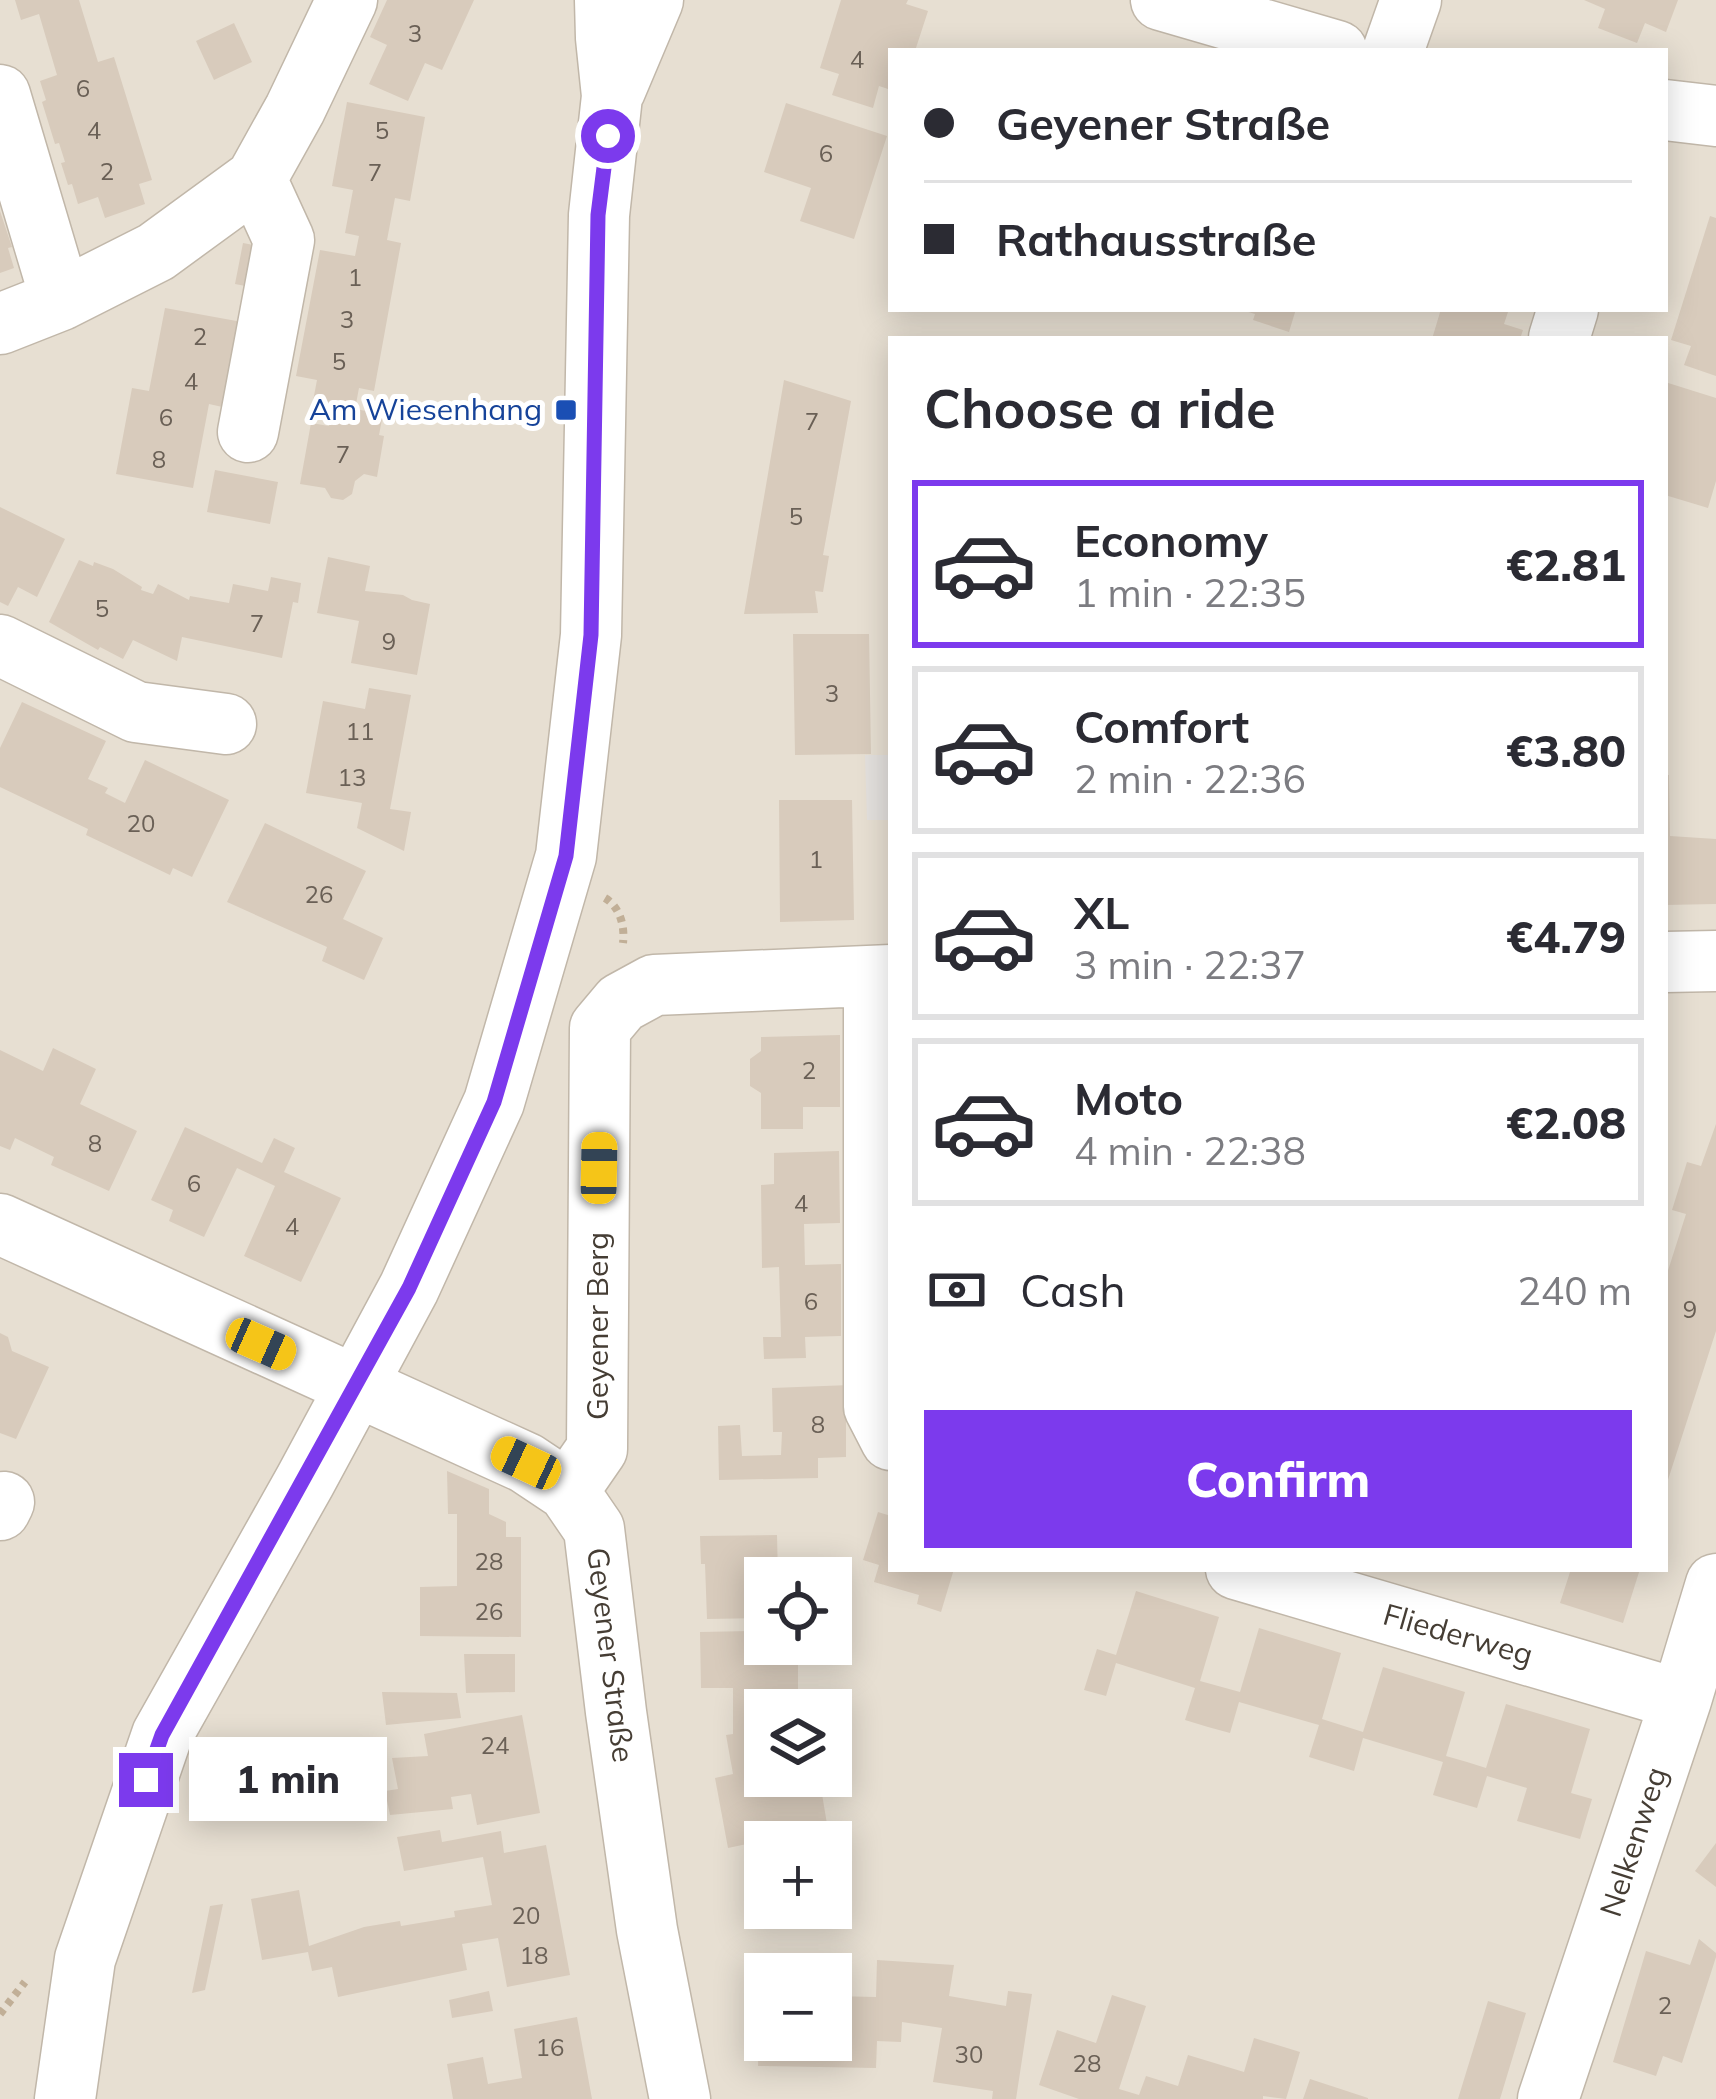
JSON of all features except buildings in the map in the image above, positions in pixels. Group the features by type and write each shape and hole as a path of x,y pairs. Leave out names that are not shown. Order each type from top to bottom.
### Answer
{"street":[{"path":"0,324 156,253 256,179 347,0"},
{"path":"65,2099 85,1959 162,1735 409,1288 494,1102 566,856 591,635 598,215 612,96 605,0"},
{"path":"612,96 653,0"},
{"path":"1162,0 1212,34 1314,48"},
{"path":"1395,48 1411,0"},
{"path":"0,95 61,300"},
{"path":"248,432 284,240 256,179"},
{"path":"0,645 136,712 226,724"},
{"path":"1668,962 1716,962"},
{"path":"883,976 874,1407 888,1434"},
{"name":"Geyener Berg","path":"568,1491 597,1449 600,1028 621,1003 654,985 883,976"},
{"path":"0,1223 356,1386"},
{"name":"Geyener Straße","path":"356,1386 526,1463 568,1491 594,1529 644,1908 680,2099"},
{"name":"Fliederweg","path":"1249,1572 1697,1676"},
{"name":"Nelkenweg","path":"1549,2099 1697,1676 1716,1583"}],"path":[{"path":"0,2014 28,1979"}],"shaded area":[{"path":"0,0 1716,0 1716,2099 0,2099"},
{"path":"865,755 888,755 888,820 867,820"}],"place":[{"name":"Am Wiesenhang","path":"566,410"}],"route":[{"path":"146,1780 162,1735 409,1288 494,1102 566,856 591,635 598,215 608,136"}]}
